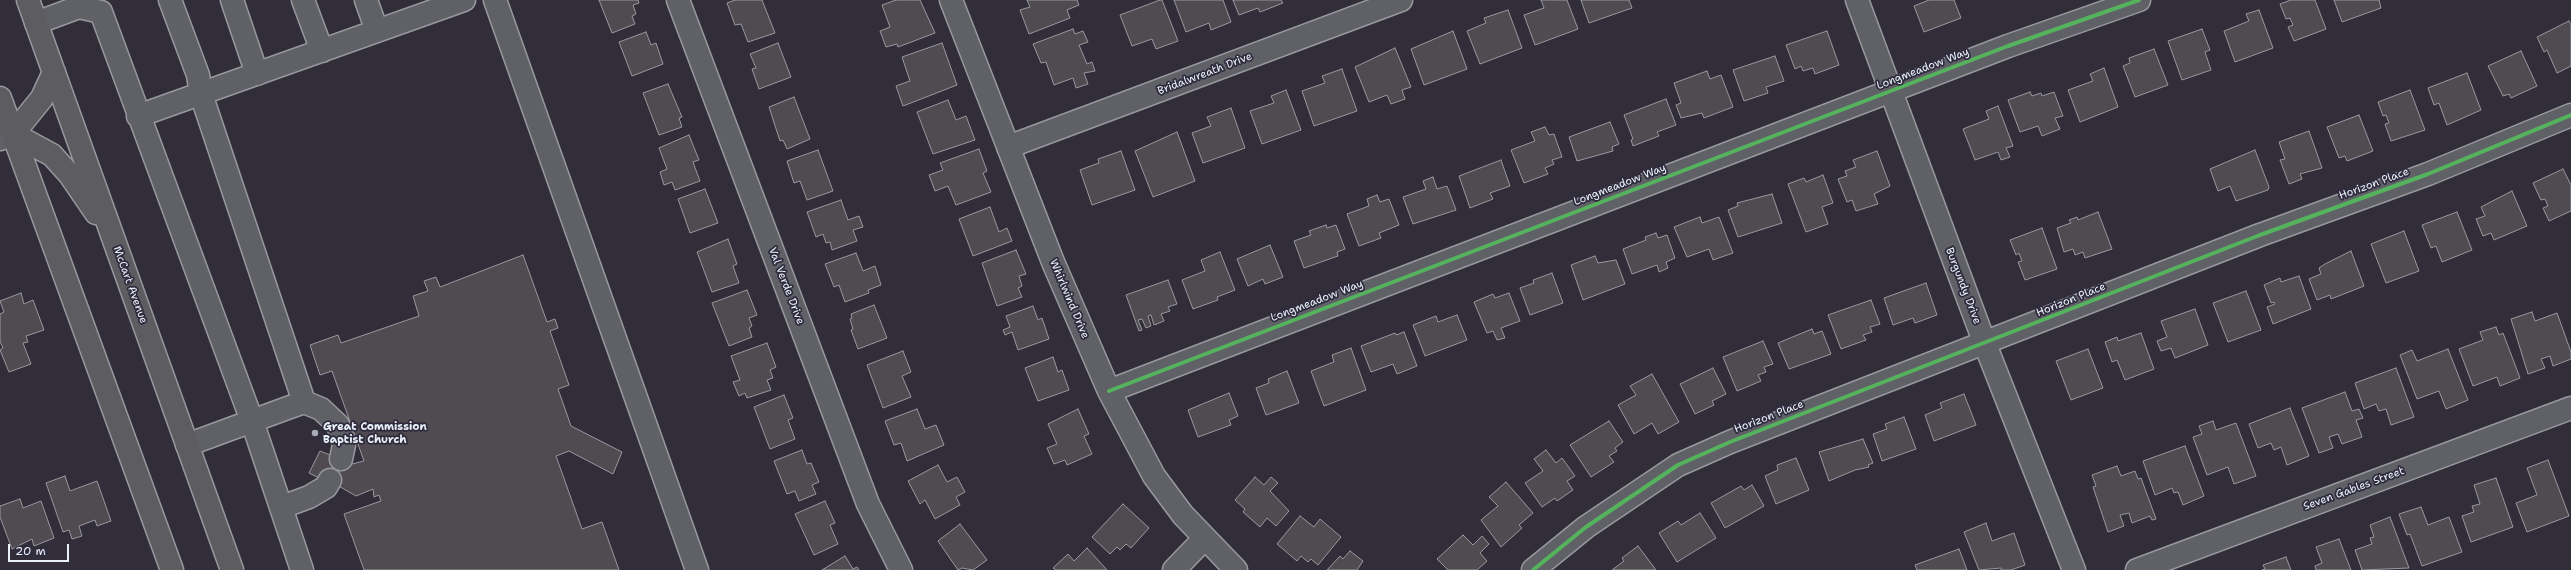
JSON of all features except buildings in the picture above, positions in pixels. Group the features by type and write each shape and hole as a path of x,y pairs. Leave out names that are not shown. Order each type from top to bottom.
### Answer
{"main road":[{"name":"McCart Avenue","path":"28,0 232,570"},
{"path":"7,137 42,98 54,72"},
{"path":"0,98 7,137 172,570"},
{"path":"7,137 52,156 70,175 114,241"}],"street":[{"path":"170,0 198,75 201,94 304,402"},
{"path":"232,0 257,74"},
{"path":"303,0 322,51"},
{"path":"366,0 377,31"},
{"path":"138,116 377,31 434,5 464,0"},
{"path":"495,0 696,570"},
{"name":"Val Verde Drive","path":"678,0 868,504 901,570"},
{"name":"Whirlwind Drive","path":"951,0 1053,262 1109,391 1154,476 1204,538 1236,570"},
{"name":"Bridalwreath Drive","path":"1008,147 1401,0"},
{"name":"Burgundy Drive","path":"1857,0 1985,344 2074,570"},
{"name":"Longmeadow Way","path":"1109,391 2008,46 2139,0"},
{"path":"36,23 79,7 101,12 138,116 252,421 302,570"},
{"name":"Horizon Place","path":"1533,570 1586,527 1678,465 1730,442 1985,344 2260,235 2428,174 2571,116"},
{"path":"187,445 304,402 321,409 338,425 344,445 341,460"},
{"name":"Seven Gables Street","path":"2137,570 2571,408"},
{"path":"282,507 309,497 326,487 330,480"},
{"path":"1174,570 1204,538"}],"cycle path":[{"path":"1109,391 2008,46 2139,0"},
{"path":"1533,570 1586,527 1678,465 1730,442 2260,235 2428,174 2571,115"}],"place":[{"name":"Great Commission Baptist Church","path":"315,433"}]}
